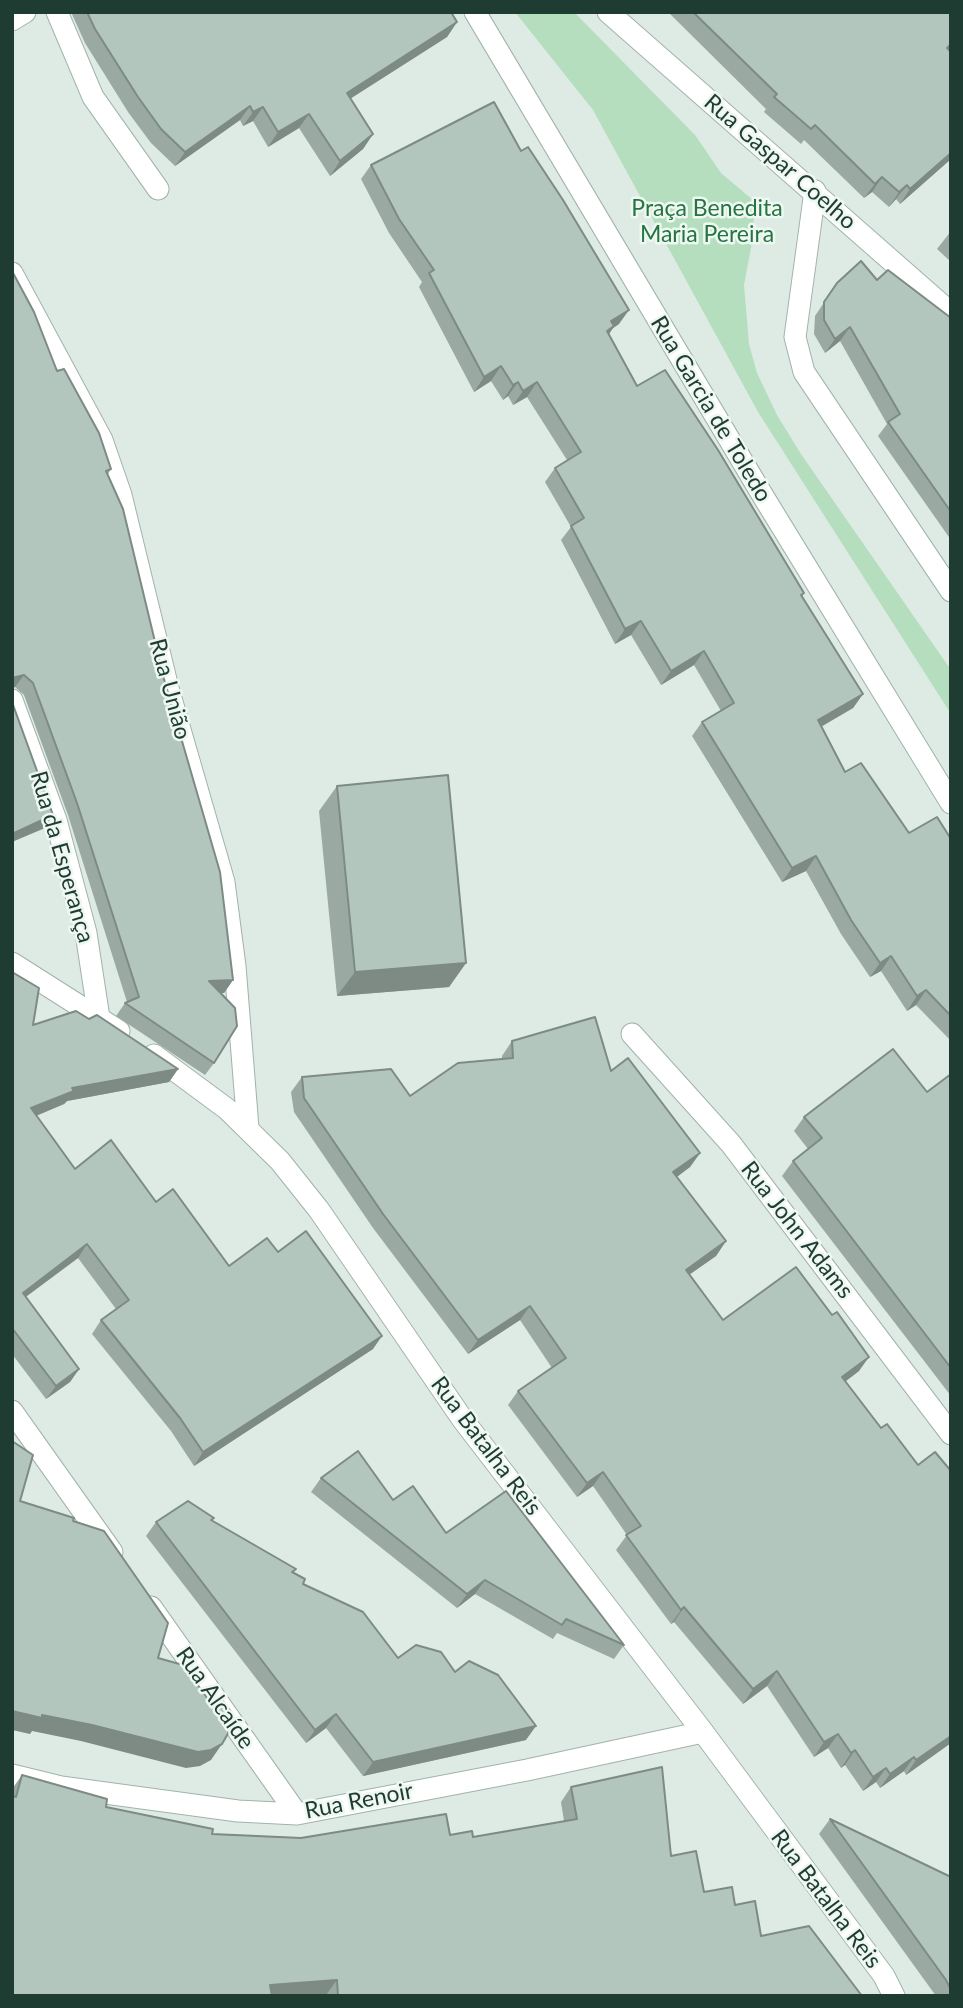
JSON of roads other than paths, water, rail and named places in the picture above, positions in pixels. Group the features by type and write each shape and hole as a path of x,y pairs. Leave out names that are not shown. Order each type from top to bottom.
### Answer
{"street":[{"path":"12,20 25,12"},
{"path":"57,12 93,97 158,190"},
{"name":"Rua Garcia de Toledo","path":"475,12 951,803"},
{"name":"Rua Gaspar Coelho","path":"608,12 951,313"},
{"path":"815,191 795,338 804,372 951,591"},
{"name":"Rua União","path":"12,273 102,440 121,495 168,688 224,883 235,966 248,1128"},
{"name":"Rua da Esperança","path":"12,700 56,820 86,933 99,1018"},
{"name":"Rua Batalha Reis","path":"12,963 185,1077 248,1128 280,1161 319,1210 463,1420 703,1732 884,1976 894,1996"},
{"name":"Rua John Adams","path":"632,1034 731,1144 951,1434"},
{"path":"12,1411 123,1568"},
{"name":"Rua Alcaíde","path":"139,1590 297,1814"},
{"name":"Rua Renoir","path":"12,1774 61,1787 238,1811 297,1814 703,1732"}],"park label":[{"name":"Praça Benedita Maria Pereira","path":"707,222"}]}
